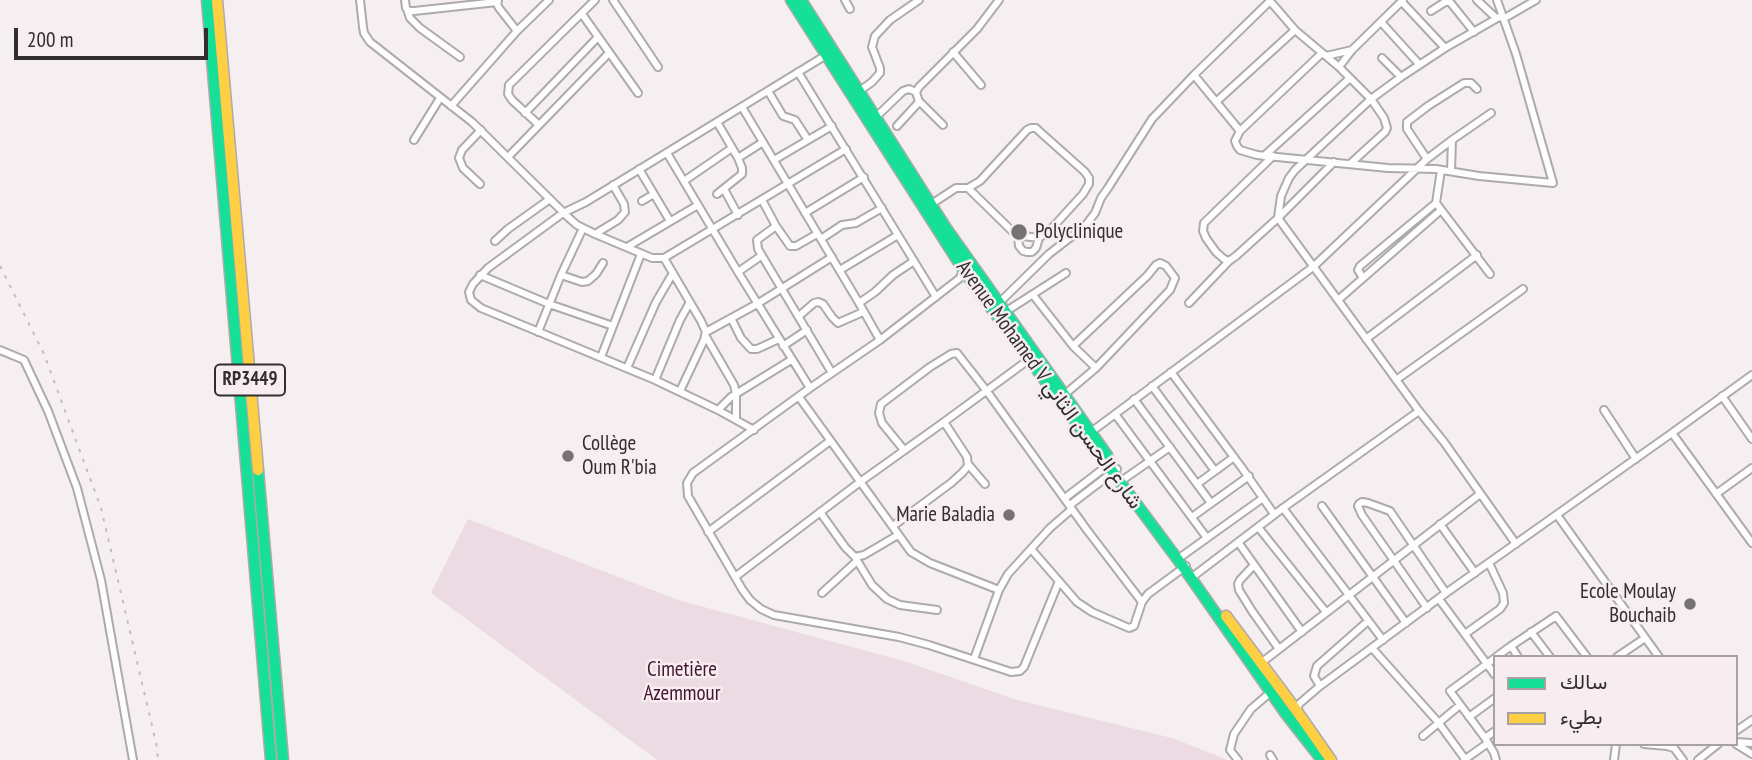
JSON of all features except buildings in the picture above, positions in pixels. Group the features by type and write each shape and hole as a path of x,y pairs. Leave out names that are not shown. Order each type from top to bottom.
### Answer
{"main road":[{"name":"RP3449","path":"207,0 271,760"},
{"name":"RP3449","path":"217,0 283,760"},
{"name":"Avenue Mohamed V شارع الحسن الثاني","path":"791,0 927,204"},
{"name":"Avenue Mohamed V شارع الحسن الثاني","path":"803,1 829,54 875,118 968,272 1184,563"},
{"name":"Avenue Mohamed V شارع الحسن الثاني","path":"968,272 999,303 1032,357 1091,432 1112,467 1124,479 1184,563 1271,692 1292,709 1322,760"},
{"name":"Avenue Mohamed V شارع الحسن الثاني","path":"1193,577 1261,663 1331,760"}],"street":[{"path":"360,0 364,33 370,42 481,130 563,213 583,228 654,259 664,258 713,230 846,149"},
{"path":"405,0 410,18 460,57"},
{"path":"451,106 517,31 549,0"},
{"path":"539,125 510,97 509,85 595,0"},
{"path":"612,0 658,67"},
{"path":"845,0 850,9"},
{"path":"858,92 880,73 872,47 875,36 890,20 919,0"},
{"path":"916,92 977,29 999,0"},
{"path":"1477,0 1500,18"},
{"path":"1352,50 1324,54 1240,131 1235,141 1240,150 1264,156 1441,170 1553,183 1516,54 1500,18 1497,0"},
{"path":"1516,544 1278,218 1281,196 1295,170 1371,99 1445,48 1536,0"},
{"path":"407,9 418,11 498,1 501,11 517,31"},
{"path":"999,303 1049,254 1089,223 1101,198 1147,126 1194,75 1270,1 1295,30 1371,99 1384,118 1387,128 1385,132 1350,164"},
{"path":"1339,68 1352,50 1403,1 1445,48"},
{"path":"1431,10 1445,2 1451,2 1474,32"},
{"path":"582,14 638,93"},
{"path":"1381,22 1419,64"},
{"path":"1216,103 1295,30"},
{"path":"525,113 598,37"},
{"path":"509,157 609,52"},
{"path":"953,52 981,85"},
{"path":"754,430 680,391 481,308 474,304 469,292 480,275 563,213 586,202 829,54"},
{"path":"1382,58 1401,77"},
{"path":"798,72 936,298"},
{"path":"1194,75 1240,131"},
{"path":"1264,156 1350,78"},
{"path":"1427,159 1407,129 1407,122 1464,83 1471,83 1477,89"},
{"path":"875,118 903,91 909,89 916,92 919,101 943,125"},
{"path":"768,91 783,116 795,120 808,141"},
{"path":"414,140 440,97"},
{"path":"897,126 919,101"},
{"path":"742,107 880,340"},
{"path":"1091,432 1313,267 1427,159 1492,113"},
{"path":"716,194 742,174 738,158 718,122"},
{"path":"774,160 832,126"},
{"path":"927,204 956,188 968,188 980,181 1027,130 1036,128 1085,173 1089,184 1054,227 1039,238 1032,252 1023,251 1019,246 1018,235"},
{"path":"480,184 463,168 459,158 462,150 481,130"},
{"path":"1451,171 1452,140"},
{"path":"738,158 763,142"},
{"path":"684,181 732,148"},
{"path":"667,153 810,388"},
{"path":"1229,261 1220,256 1210,244 1203,231 1203,223 1273,156"},
{"path":"1189,303 1229,261 1278,218 1334,162"},
{"path":"639,169 670,221"},
{"path":"1441,170 1436,202 1490,274"},
{"path":"805,213 864,177"},
{"path":"595,234 618,220 625,212 624,204 613,185"},
{"path":"968,188 1014,233 1039,238"},
{"path":"724,189 738,215"},
{"path":"642,201 654,194"},
{"path":"495,241 550,199"},
{"path":"762,200 776,226 792,247 842,225 856,223 882,208"},
{"path":"1363,278 1358,270 1360,266 1436,202"},
{"path":"627,247 698,205"},
{"path":"1338,300 1441,210"},
{"path":"776,226 757,240 757,246 832,373"},
{"path":"538,332 583,228"},
{"path":"840,270 898,235"},
{"path":"1396,235 1403,243"},
{"path":"601,358 641,254"},
{"path":"1366,339 1477,255"},
{"path":"738,272 761,256"},
{"path":"680,391 706,334 832,257"},
{"path":"664,258 730,376 736,394 736,419"},
{"path":"859,303 914,261"},
{"path":"561,275 582,282 588,281 603,263"},
{"path":"1064,395 1096,368 1170,290 1175,278 1166,266 1160,263 1156,265 1073,346"},
{"path":"968,272 880,340 698,469 688,480 688,496 750,600 768,613 899,637 1011,672 1022,669 1059,581"},
{"path":"627,368 656,302 673,273"},
{"path":"1005,312 1066,273"},
{"path":"480,275 549,304 613,326"},
{"path":"1396,380 1523,289"},
{"path":"1033,295 1073,346 1096,368"},
{"path":"655,380 690,302"},
{"path":"799,316 818,302 824,304 838,323 863,312"},
{"path":"731,318 741,338 751,349 779,339"},
{"path":"783,346 807,330"},
{"path":"0,350 24,360 48,411 77,488 101,580 133,760"},
{"path":"904,450 882,423 879,410 884,400 921,373 956,353 1142,602"},
{"path":"735,577 1032,357"},
{"path":"718,410 730,397 792,360"},
{"path":"1171,372 1274,514"},
{"path":"1292,709 1446,593 1752,375"},
{"path":"1152,386 1214,471"},
{"path":"1722,396 1752,439"},
{"path":"799,397 906,546 916,556 999,590"},
{"path":"1135,399 1211,503"},
{"path":"1604,410 1636,459"},
{"path":"1193,577 1274,514 1419,411"},
{"path":"1115,414 1207,538"},
{"path":"944,422 967,455 968,464 985,484"},
{"path":"1672,433 1752,542"},
{"path":"708,532 830,441"},
{"path":"1124,479 1170,447"},
{"path":"1197,484 1234,457"},
{"path":"893,526 962,473 968,464"},
{"path":"1065,498 1112,467"},
{"path":"974,659 999,590 1008,574 1112,467"},
{"path":"1716,494 1752,468"},
{"path":"1192,517 1248,476"},
{"path":"1261,663 1480,494"},
{"path":"1031,549 1085,609 1127,627 1134,626 1142,602 1157,586 1184,563 1207,538 1263,498"},
{"path":"1427,608 1362,515 1359,504 1368,503 1390,511 1446,593"},
{"path":"1322,506 1406,623"},
{"path":"1283,508 1383,640"},
{"path":"820,512 872,585 887,599 900,605 937,610"},
{"path":"1557,515 1658,655"},
{"path":"1440,524 1475,573"},
{"path":"1258,527 1326,612"},
{"path":"822,593 856,559 898,534"},
{"path":"1238,542 1302,632"},
{"path":"1465,634 1500,609 1504,603 1503,593 1489,563"},
{"path":"1254,565 1242,577 1238,586 1279,649"},
{"path":"1439,599 1493,672"},
{"path":"1498,655 1556,616 1583,655"},
{"path":"1320,686 1314,676 1317,666 1368,621"},
{"path":"1531,632 1548,655"},
{"path":"1620,655 1645,638"},
{"path":"1511,646 1517,655"},
{"path":"1372,648 1438,722 1465,760 1493,733"},
{"path":"1493,659 1450,691 1486,741 1496,760"},
{"path":"1238,760 1231,752 1234,734 1251,709 1271,692"},
{"path":"1469,717 1493,699"},
{"path":"1423,736 1460,705"},
{"path":"1669,746 1683,760"},
{"path":"1698,760 1716,746"}],"green space":[{"name":"Cimetière Azemmour","path":"468,519 678,600 904,661 1017,700 1172,738 1228,760 657,760 431,593"}],"railway":[{"path":"0,266 44,354 101,508 158,760"}],"traffic: fast":[{"path":"207,0 271,760"},
{"path":"791,0 968,277 1184,568 1286,714 1322,760"},
{"path":"801,0 946,228 1107,455"},
{"path":"258,470 283,760"}],"traffic: slow":[{"path":"217,0 258,470"},
{"path":"1226,616 1331,760"}],"place":[{"name":"Polyclinique","path":"1019,232"},
{"name":"Collège Oum R'bia","path":"568,456"},
{"name":"Marie Baladia","path":"1009,515"},
{"name":"Ecole Moulay Bouchaib","path":"1690,604"}]}
